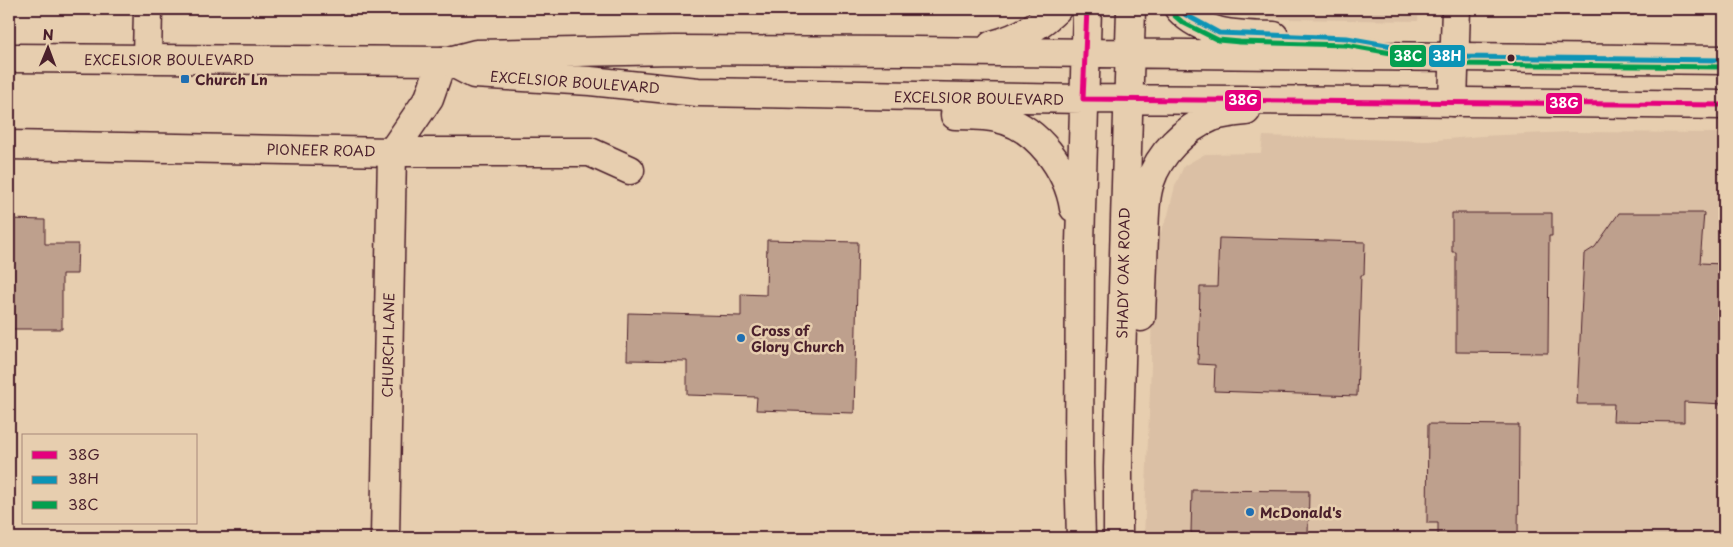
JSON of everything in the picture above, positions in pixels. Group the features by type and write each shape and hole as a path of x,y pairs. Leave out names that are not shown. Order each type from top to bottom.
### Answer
{"main road":[{"path":"147,58 148,9"},
{"path":"958,51 1009,41 1046,19 1057,9"},
{"path":"1081,538 1079,464 1080,243 1086,9"},
{"name":"SHADY OAK ROAD","path":"1118,538 1127,99 1131,9"},
{"path":"1179,9 1186,16 1219,32 1240,36 1347,38 1454,57"},
{"path":"1453,102 1456,9"},
{"name":"EXCELSIOR BOULEVARD","path":"9,58 445,61 476,54 674,50 1086,52 1724,60"},
{"path":"392,152 429,98 445,61"},
{"name":"EXCELSIOR BOULEVARD","path":"445,61 474,74 590,81 698,92 1083,99 1378,100 1724,105"},
{"path":"698,92 816,112 999,118 1032,135 1045,148 1067,182 1073,200 1080,243"},
{"path":"1120,402 1140,354 1145,212 1149,184 1164,155 1180,138 1196,126 1212,117 1230,112 1378,100"},
{"name":"PIONEER ROAD","path":"9,144 392,152 590,152 630,170"},
{"name":"CHURCH LANE","path":"384,538 392,152"}],"shaded area":[{"path":"1145,9 1419,9 1418,21 1284,19"},
{"path":"1570,132 1724,133 1724,538 1144,538 1151,365 1152,277 1160,234 1168,215 1175,186 1184,166 1205,154 1261,153 1263,136 1426,141 1481,136"}],"building":[{"path":"1452,213 1552,213 1552,236 1549,236 1548,353 1456,352 1456,252 1452,252"},
{"path":"1619,213 1704,213 1700,263 1724,264 1724,404 1684,402 1684,422 1613,421 1614,404 1577,404 1584,254 1595,247"},
{"path":"9,219 45,220 45,244 78,244 77,274 62,274 62,329 9,329"},
{"path":"1219,238 1365,242 1364,275 1361,275 1357,396 1214,391 1215,365 1198,364 1200,287 1217,287"},
{"name":"Cross of Glory Church","path":"767,240 858,242 854,413 756,410 757,397 687,395 687,361 627,360 628,313 741,316 741,294 766,295"},
{"path":"1428,424 1519,425 1518,538 1438,538 1438,523 1427,523"},
{"name":"McDonald's","path":"1192,490 1309,491 1308,535 1191,533"}],"transit line":[{"name":"38G","path":"1083,99 1087,9"},
{"name":"38H","path":"1179,9 1186,15 1219,33 1347,38 1454,57 1724,60"},
{"name":"38C","path":"1174,15 1182,22 1218,40 1346,45 1453,64 1724,67"},
{"name":"38G","path":"1083,99 1724,105"}],"place":[{"name":"Church Ln","path":"185,79"},
{"name":"Cross of Glory Church","path":"741,338"},
{"name":"McDonald's","path":"1250,512"}]}
